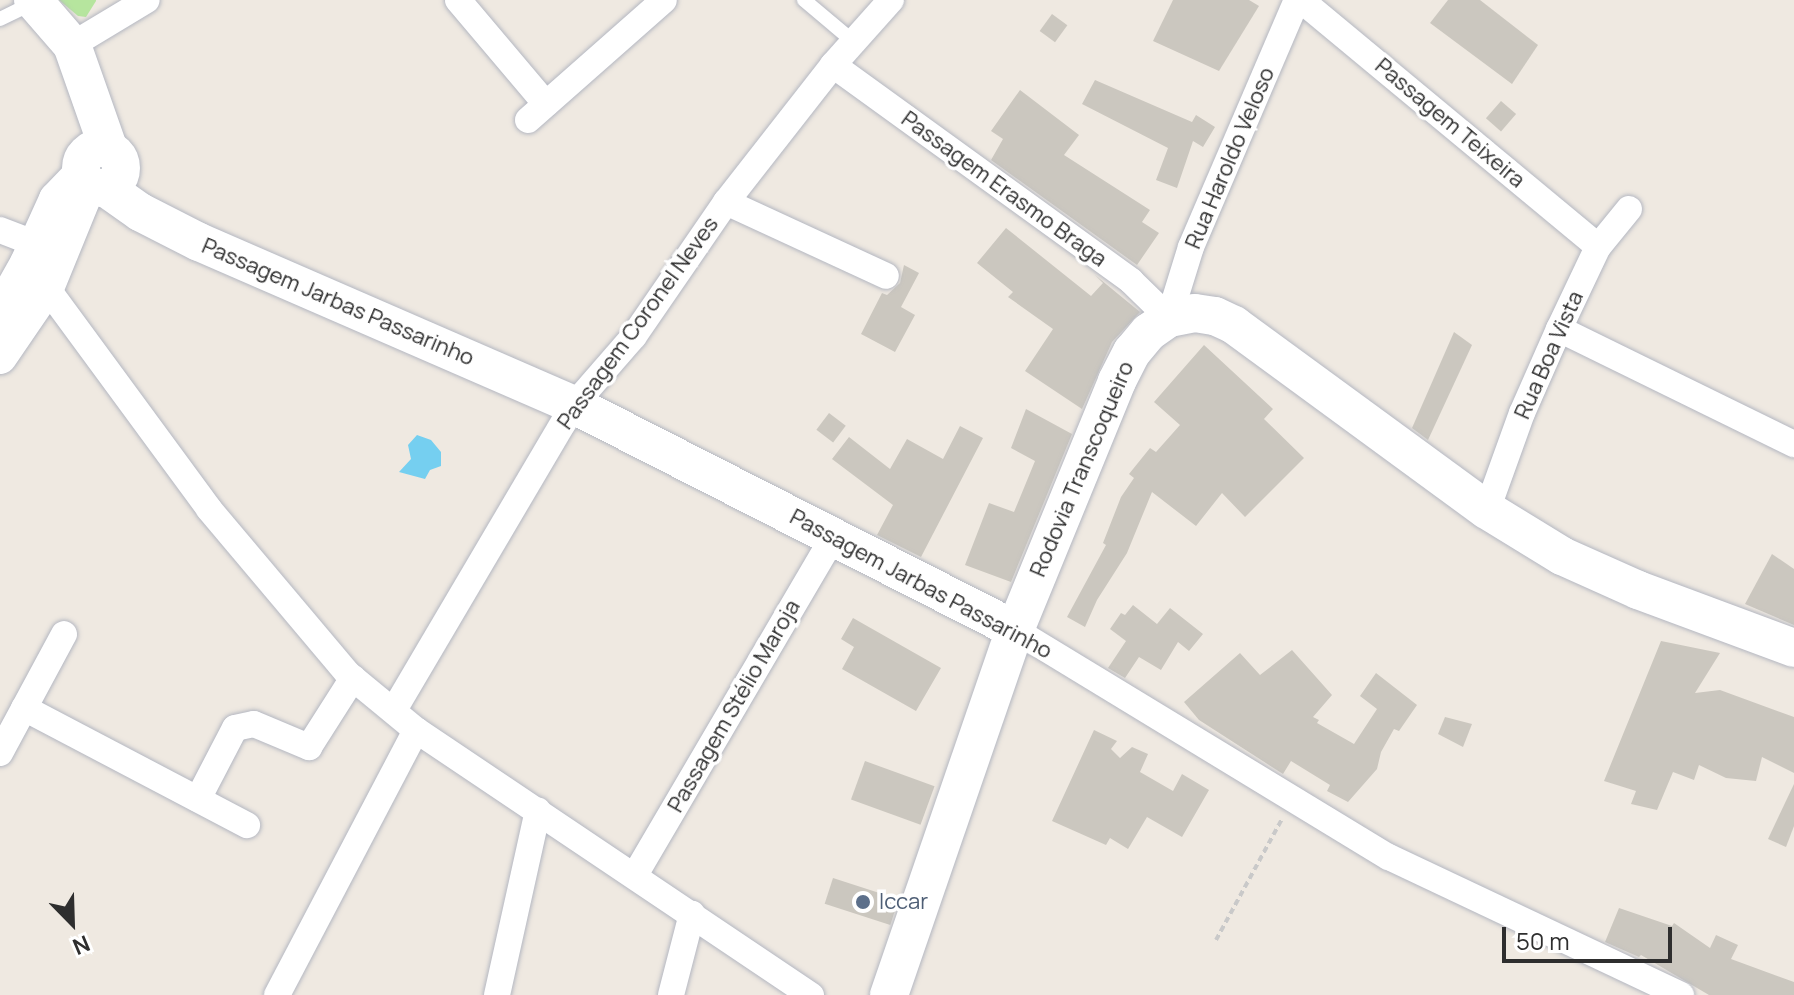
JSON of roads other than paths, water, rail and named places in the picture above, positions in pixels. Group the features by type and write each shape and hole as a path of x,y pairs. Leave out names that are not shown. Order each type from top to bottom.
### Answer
{"main road":[{"path":"34,1 72,45 87,87 99,171"},
{"name":"Passagem Jarbas Passarinho","path":"99,171 140,212 199,242 574,405 1015,630"},
{"path":"1169,318 1195,313 1215,316 1234,325 1487,510 1562,556 1638,590 1794,648"},
{"name":"Rodovia Transcoqueiro","path":"889,995 1015,630 1117,381 1141,342 1169,318"}],"street":[{"path":"72,45 120,7 147,0"},
{"path":"458,0 537,112 664,0"},
{"name":"Passagem Coronel Neves","path":"394,710 574,405 634,336 726,202 833,65 891,0"},
{"name":"Passagem Teixeira","path":"1299,0 1598,247"},
{"name":"Rua Haroldo Veloso","path":"1169,318 1191,247 1299,0"},
{"name":"Passagem Erasmo Braga","path":"833,65 1131,281 1169,318"},
{"path":"0,357 37,265 56,199 99,171"},
{"path":"0,311 37,265 99,171"},
{"path":"726,202 886,276"},
{"name":"Rua Boa Vista","path":"1487,510 1522,413 1559,329 1598,247 1629,209"},
{"path":"0,230 37,265 209,509 353,678 416,730 811,995"},
{"path":"1559,329 1794,444"},
{"name":"Passagem Stélio Maroja","path":"635,875 833,537"},
{"name":"Passagem Jarbas Passarinho","path":"1015,630 1389,857 1681,995"},
{"path":"0,753 64,634"},
{"path":"198,799 235,728 254,724 309,747 353,678"},
{"path":"24,708 247,825"},
{"path":"277,995 416,730"},
{"path":"497,995 538,810"},
{"path":"671,995 692,914"}],"lane":[{"path":"804,0 854,42"},
{"path":"0,19 34,1"}],"water":[{"path":"417,435 431,440 441,452 441,466 430,470 425,479 399,472 411,459 408,445"}],"place":[{"name":"Iccar","path":"863,902"}]}
